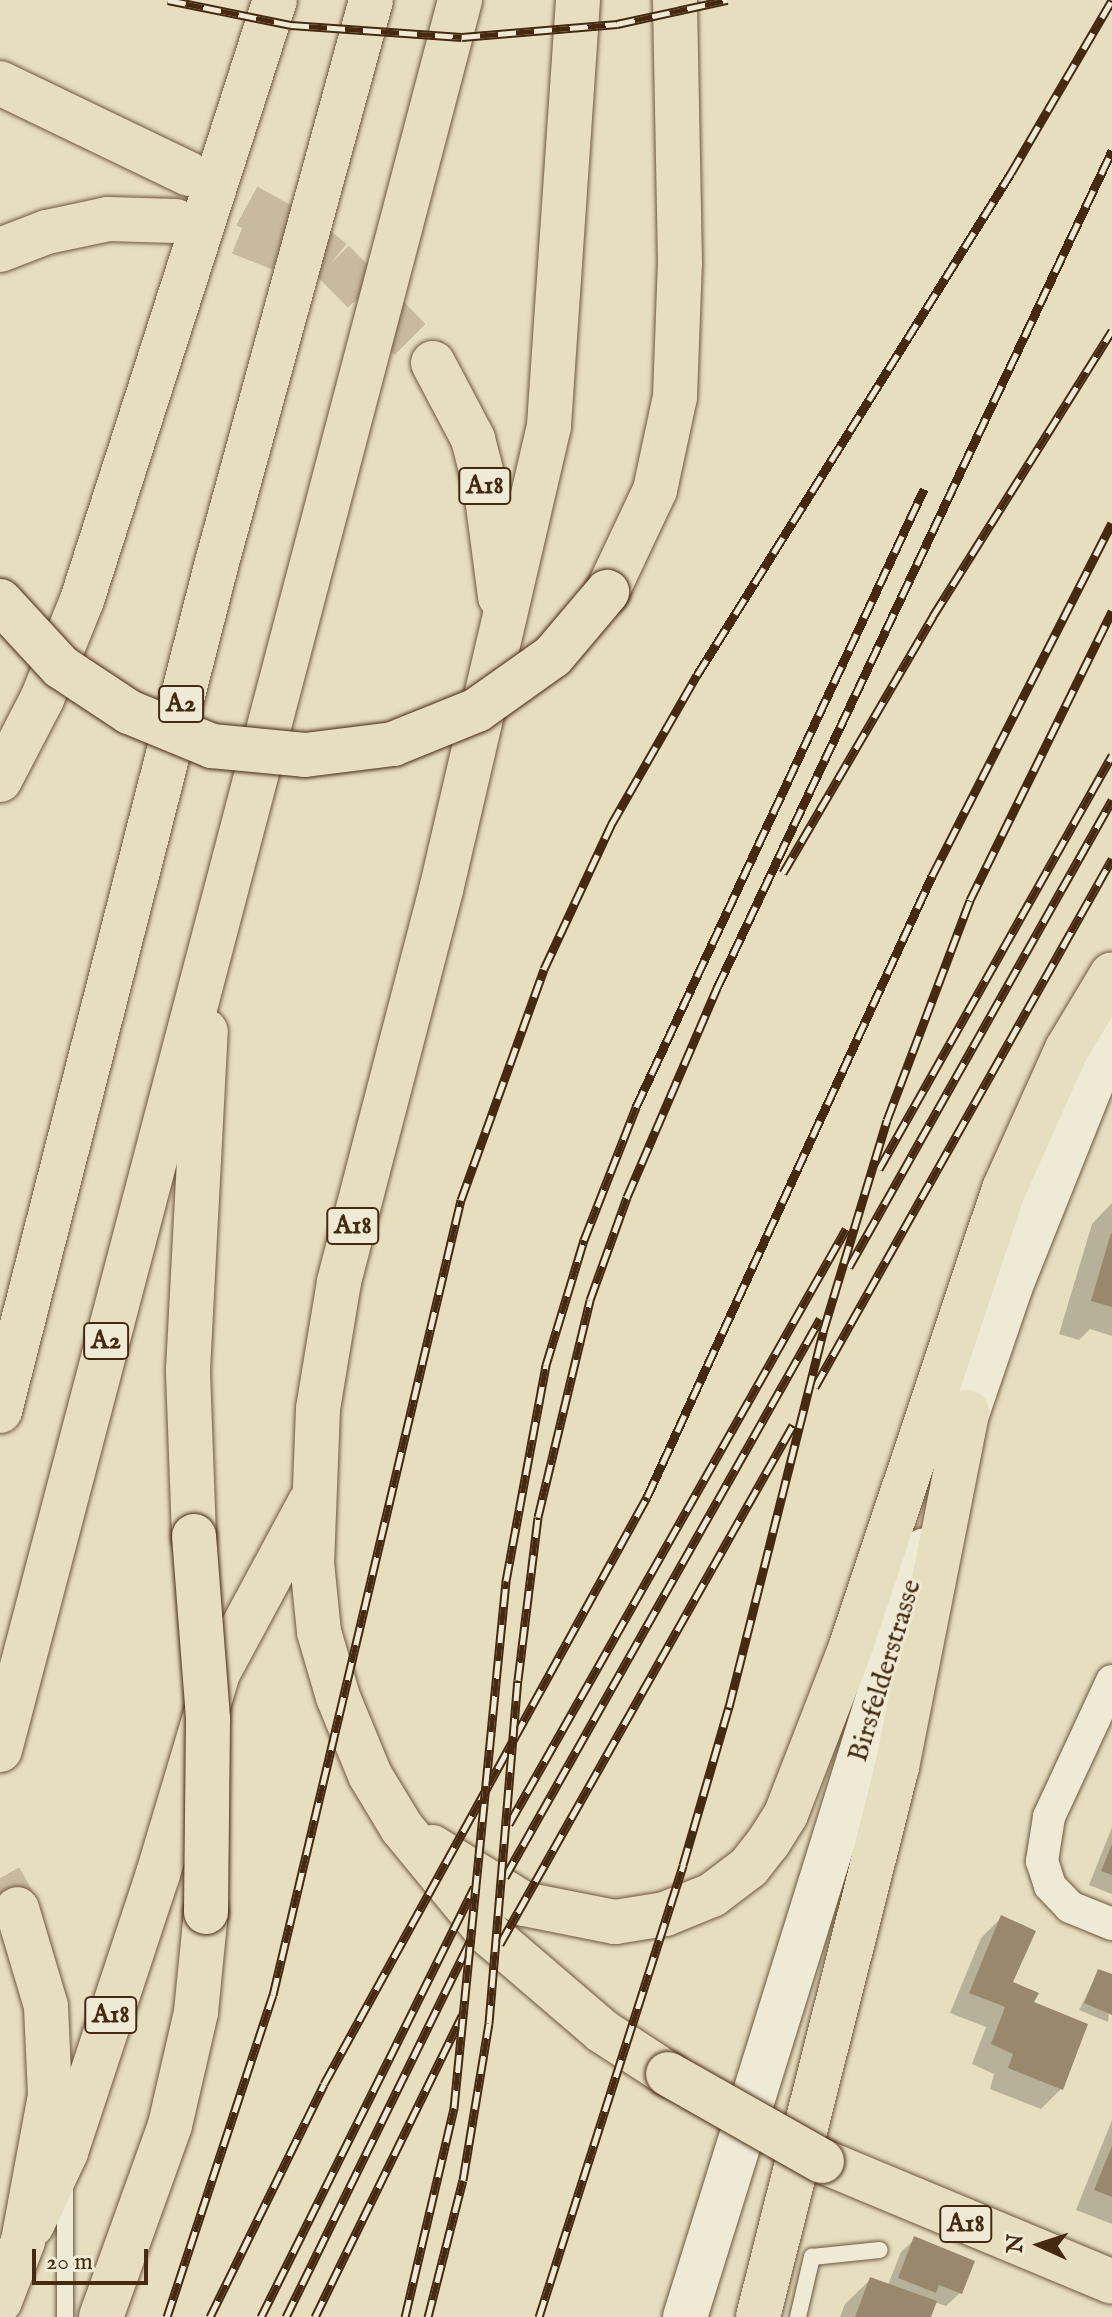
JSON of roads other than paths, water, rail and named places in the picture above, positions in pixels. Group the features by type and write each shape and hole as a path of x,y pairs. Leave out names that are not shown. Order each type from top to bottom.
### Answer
{"highway":[{"path":"0,780 42,699 82,600 275,0"},
{"name":"A2","path":"0,1411 216,566 371,0"},
{"name":"A2","path":"0,1750 212,932 460,0"},
{"path":"502,619 549,426 578,0"},
{"path":"0,601 61,667 129,712 212,746 305,755 393,744 477,710 553,656 607,592 655,490 675,397 680,310 675,0"},
{"path":"0,83 189,174"},
{"path":"0,250 47,232 108,219 176,221"},
{"name":"A18","path":"433,363 473,439 486,490 502,619 445,876 339,1282 318,1409 310,1502 314,1594 326,1664 355,1745 402,1828 489,1934 602,2031 668,2074 888,2192 1112,2282"},
{"path":"101,2317 170,2125 196,2012 206,1912 208,1720 188,1450 190,1293 212,932"},
{"path":"402,1828 524,1904 572,1918 615,1922 665,1914 712,1895 749,1867 786,1814 851,1646 1004,1189 1067,1049 1112,974"},
{"path":"758,2317 897,1767 967,1412"},
{"name":"A18","path":"0,2301 23,2241 66,2152 218,1673 310,1502"},
{"name":"A18","path":"17,1909 38,1969 51,2042 50,2095 23,2241"}],"main road":[{"name":"Birsfelderstrasse","path":"685,2317 967,1412 1112,1033"}],"street":[{"path":"1112,1681 1049,1817 1042,1861 1050,1886 1070,1907 1112,1924"}],"lane":[{"path":"51,2042 66,2152 65,2317"},
{"path":"798,2317 812,2257 880,2250"}],"tunnel":[{"path":"189,174 300,235 333,261 433,363"},
{"path":"176,221 240,233 290,253"},
{"path":"0,1878 17,1909"}],"railway":[{"path":"168,0 291,25 462,37 617,24 727,0"},
{"path":"167,2317 273,1995 461,1200 544,969 611,825 697,675 1011,173 1112,0"},
{"path":"428,2317 463,2180 489,2023 518,1680 538,1517 590,1300 627,1197 717,988 1112,151"},
{"path":"783,873 933,616 1112,331"},
{"path":"405,2317 454,2108 506,1581 546,1365 584,1240 636,1107 924,489"},
{"path":"210,2317 324,2084 647,1497 932,876 1112,523"},
{"path":"539,2317 683,1865 729,1707 823,1332 887,1120 970,900 1112,611"},
{"path":"879,1169 1112,755"},
{"path":"849,1267 1112,800"},
{"path":"815,1387 1112,859"},
{"path":"509,1824 846,1229"},
{"path":"505,1877 820,1319"},
{"path":"500,1944 793,1425"},
{"path":"261,2317 474,1887"},
{"path":"286,2317 471,1940"},
{"path":"315,2317 462,2015"}]}
